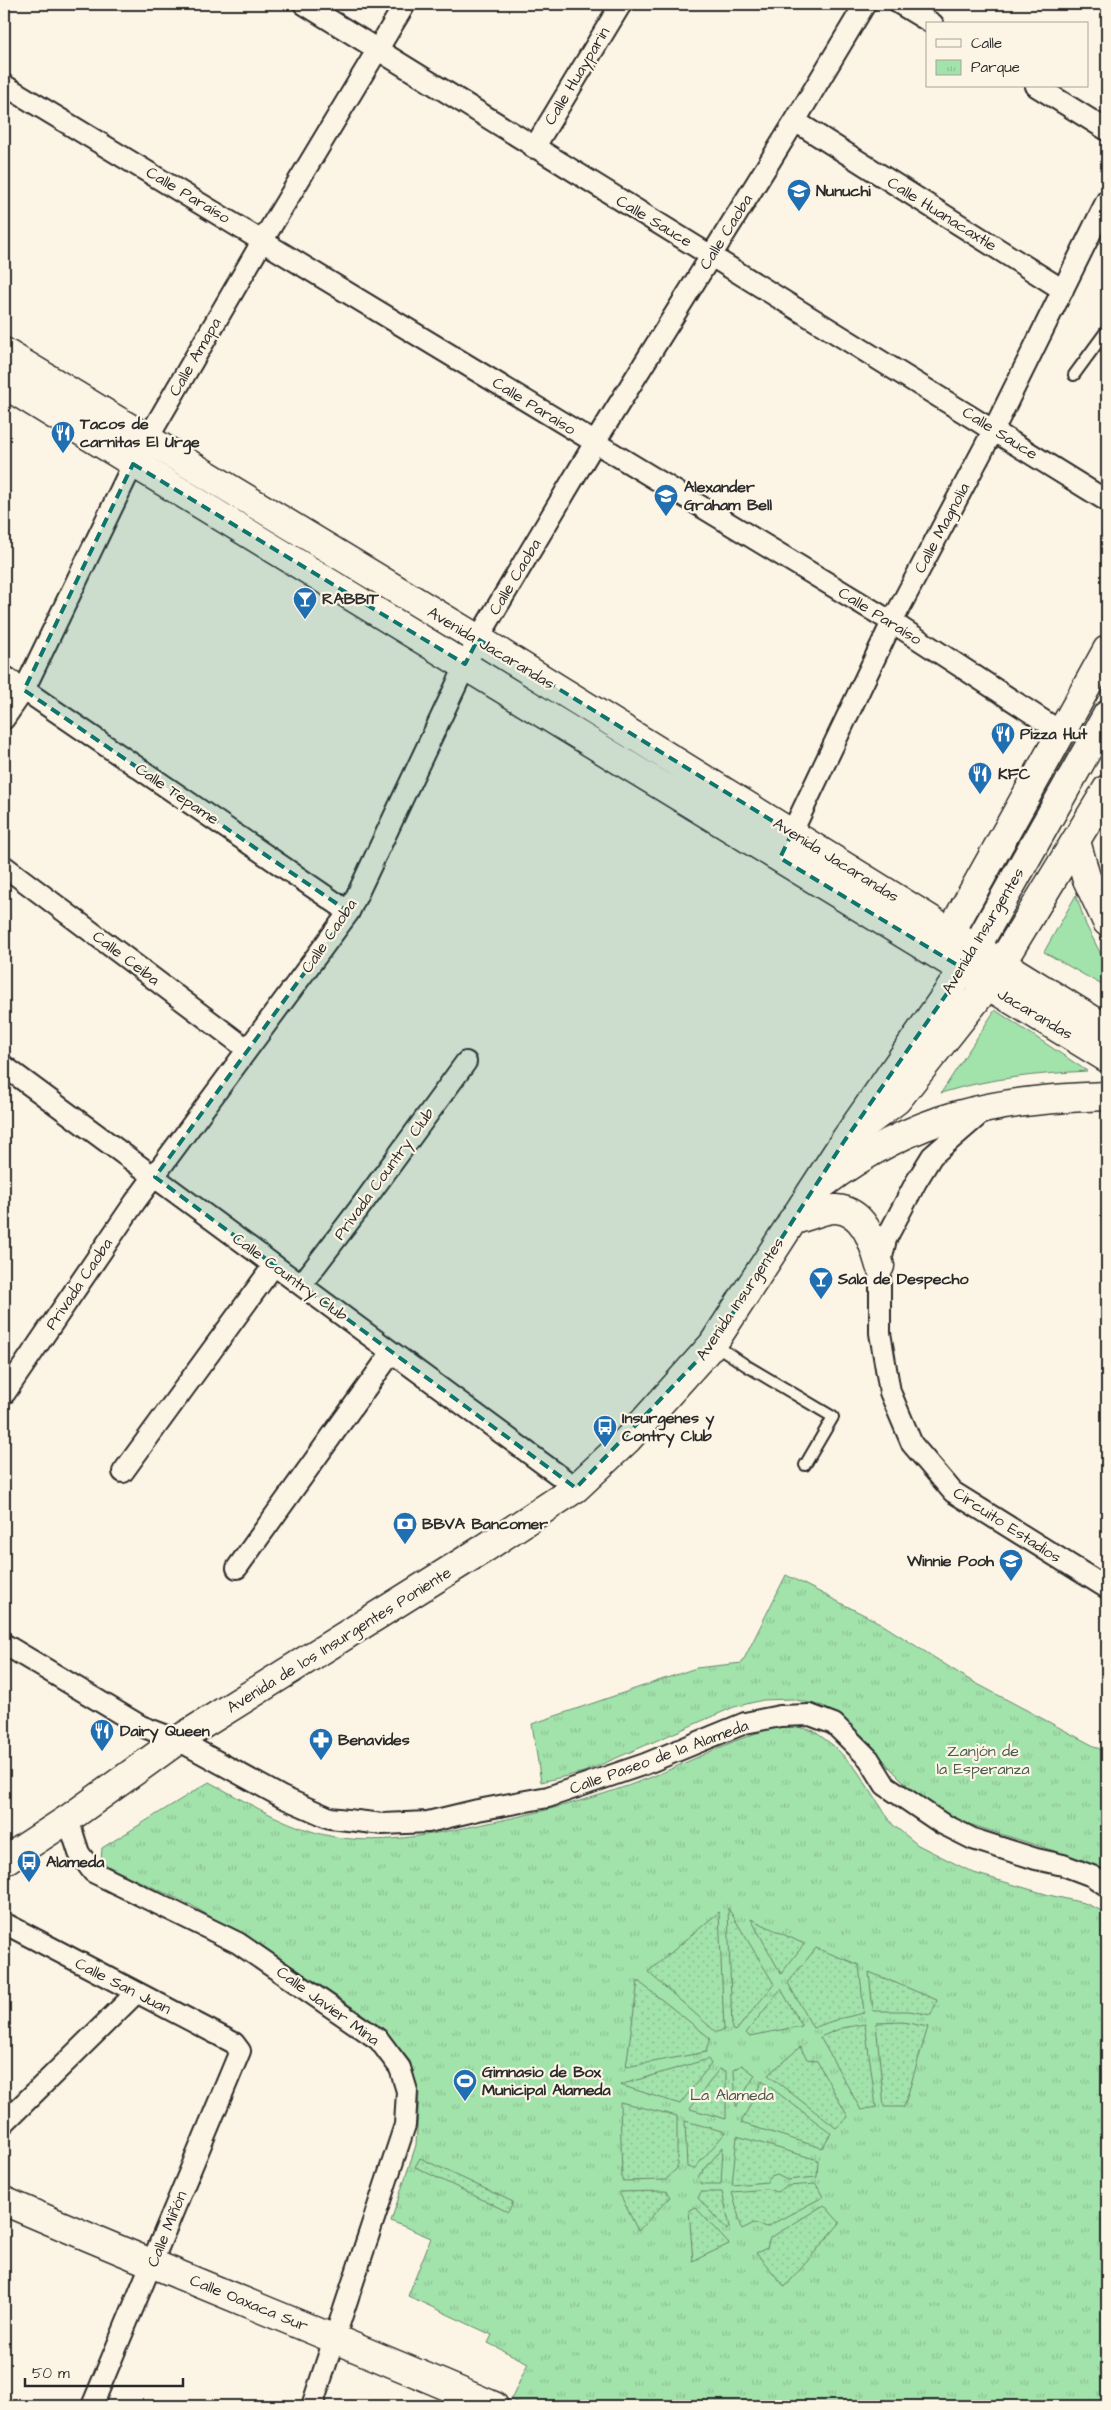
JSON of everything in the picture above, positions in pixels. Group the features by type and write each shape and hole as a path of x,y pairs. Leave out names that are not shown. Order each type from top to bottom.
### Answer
{"main road":[{"name":"Avenida Jacarandas","path":"4,352 478,639 792,833 970,958"},
{"name":"Avenida Jacarandas","path":"4,384 780,858 945,942"},
{"path":"945,942 1107,650"},
{"name":"Avenida Insurgentes","path":"576,1488 628,1439 713,1344 845,1140 970,958 1107,714"},
{"path":"995,974 1107,789"},
{"path":"1076,841 1086,877 1107,922"},
{"name":"Jacarandas","path":"970,958 995,974 1107,1058"},
{"name":"Avenida Insurgentes","path":"845,1140 897,1100 995,974"},
{"name":"Jacarandas","path":"995,974 1107,1029"},
{"path":"792,1221 823,1184 876,1148 921,1126 990,1106 1107,1096"},
{"path":"792,1221 835,1208 852,1212 866,1228 880,1266"},
{"name":"Avenida de los Insurgentes Poniente","path":"4,1861 68,1819 178,1740 485,1548 576,1488"},
{"name":"Calle Oaxaca Sur","path":"4,2201 152,2265 335,2338 494,2406"}],"street":[{"name":"Calle Sauce","path":"304,4 378,48 534,148 994,429 1107,501"},
{"name":"Calle Amapa","path":"4,719 24,690 134,464 263,240 404,4"},
{"name":"Calle Huayparin","path":"534,148 620,4"},
{"name":"Calle Caoba","path":"155,1177 247,1049 350,912 478,639 594,444 795,121 865,4"},
{"path":"900,4 930,22"},
{"name":"Calle Paraíso","path":"4,84 263,240 594,444 892,622 1061,732"},
{"path":"1039,88 1107,130"},
{"name":"Calle Huanacaxtle","path":"795,121 1063,290"},
{"name":"Calle Magnolia","path":"780,858 892,622 994,429 1107,200"},
{"name":"Calle Tepame","path":"4,676 350,912"},
{"name":"Calle Ceiba","path":"4,866 247,1049"},
{"name":"Privada Country Club","path":"301,1285 466,1062"},
{"name":"Calle Country Club","path":"4,1066 576,1488"},
{"name":"Circuito Estadios","path":"990,1106 932,1156 895,1219 886,1239 880,1266 880,1333 890,1392 912,1444 953,1492 1107,1588"},
{"name":"Privada Caoba","path":"5,1393 130,1210 155,1177"},
{"path":"123,1472 274,1265"},
{"path":"237,1568 392,1352"},
{"name":"Calle Paseo de la Alameda","path":"4,1644 141,1726 178,1740 282,1798 330,1818 383,1824 428,1822 478,1810 548,1797 645,1764 745,1723 780,1716 810,1715 834,1724 869,1759 885,1785 940,1823 973,1839 1036,1859 1063,1865 1092,1876 1107,1886"},
{"name":"Calle Javier Mina","path":"68,1819 79,1854 93,1872 238,1943 379,2040 400,2068 407,2091 405,2126 312,2406"},
{"name":"Calle San Juan","path":"4,1923 234,2043 240,2051"},
{"path":"4,2123 136,1993"},
{"name":"Calle Miñón","path":"92,2406 240,2051"}],"lane":[{"path":"1074,375 1107,330"},
{"path":"713,1344 746,1366 833,1417 805,1465"}],"highlighted area":[{"path":"133,464 465,664 478,639 792,833 780,858 964,969 845,1140 713,1344 576,1488 155,1177 349,912 24,690"}],"green space":[{"path":"1076,895 1086,925 1107,966 1107,988 1044,952"},
{"path":"995,1010 1087,1071 1013,1078 941,1093"},
{"name":"Zanjón de la Esperanza","path":"786,1575 880,1623 968,1679 1107,1753 1107,1874 1083,1860 953,1819 910,1788 889,1767 872,1745 850,1724 823,1706 792,1699 763,1700 734,1707 584,1772 541,1782 532,1724 696,1668 742,1663"},
{"name":"La Alameda","path":"786,1724 814,1731 834,1746 856,1769 893,1825 918,1845 974,1873 1084,1903 1107,1913 1107,2406 526,2406 511,2400 528,2363 488,2343 492,2335 408,2296 431,2238 391,2221 416,2145 419,2093 410,2061 383,2028 298,1970 191,1905 111,1868 101,1861 102,1848 209,1782 273,1816 314,1832 334,1837 374,1840 414,1837 496,1821 584,1800 628,1786 751,1735"},
{"path":"728,1908 774,1984 736,2031 732,2030"},
{"path":"719,1912 724,2030 716,2032 648,1972"},
{"path":"751,1919 804,1944 781,1974"},
{"path":"816,1948 859,1965 864,2013 838,2019 813,2028 788,1983"},
{"path":"869,1972 937,2000 931,2015 909,2011 873,2011"},
{"path":"638,1981 710,2038 706,2052 626,2067"},
{"path":"781,1989 802,2026 749,2036 746,2033"},
{"path":"903,2022 928,2027 904,2107 884,2107 876,2023"},
{"path":"865,2024 876,2107 861,2110 820,2037 842,2028"},
{"path":"800,2047 807,2059 817,2061 848,2117 836,2128 768,2075"},
{"path":"708,2059 711,2064 680,2104 620,2085"},
{"path":"742,2065 755,2075 736,2107 734,2070"},
{"path":"719,2069 726,2071 726,2119 690,2109"},
{"path":"762,2081 831,2133 822,2148 741,2123"},
{"path":"620,2102 677,2116 677,2168 666,2180 622,2181"},
{"path":"685,2121 726,2132 694,2169 687,2167"},
{"path":"737,2136 818,2160 817,2177 787,2180 777,2175 771,2177 767,2182 732,2185"},
{"path":"723,2147 721,2184 701,2184 698,2177"},
{"path":"420,2158 513,2202 508,2212 415,2167"},
{"path":"816,2184 823,2197 766,2227 754,2223 742,2229 732,2192 767,2189 777,2192 787,2186"},
{"path":"666,2191 670,2197 638,2231 619,2192"},
{"path":"701,2192 722,2192 730,2227 727,2230 698,2198"},
{"path":"824,2205 840,2223 785,2287 756,2253 767,2248 770,2238"},
{"path":"695,2207 729,2244 693,2261 689,2210"}],"place":[{"name":"Nunuchi","path":"799,212"},
{"name":"Tacos de carnitas El Urge","path":"63,454"},
{"name":"Alexander Graham Bell","path":"666,517"},
{"name":"RABBIT","path":"305,620"},
{"name":"Pizza Hut","path":"1003,755"},
{"name":"KFC","path":"980,795"},
{"name":"Sala de Despecho","path":"821,1300"},
{"name":"Insurgenes y Contry Club","path":"605,1448"},
{"name":"BBVA Bancomer","path":"405,1545"},
{"name":"Winnie Pooh","path":"1011,1582"},
{"name":"Dairy Queen","path":"102,1752"},
{"name":"Benavides","path":"321,1761"},
{"name":"Alameda","path":"29,1883"},
{"name":"Gimnasio de Box Municipal Alameda","path":"465,2102"}]}
